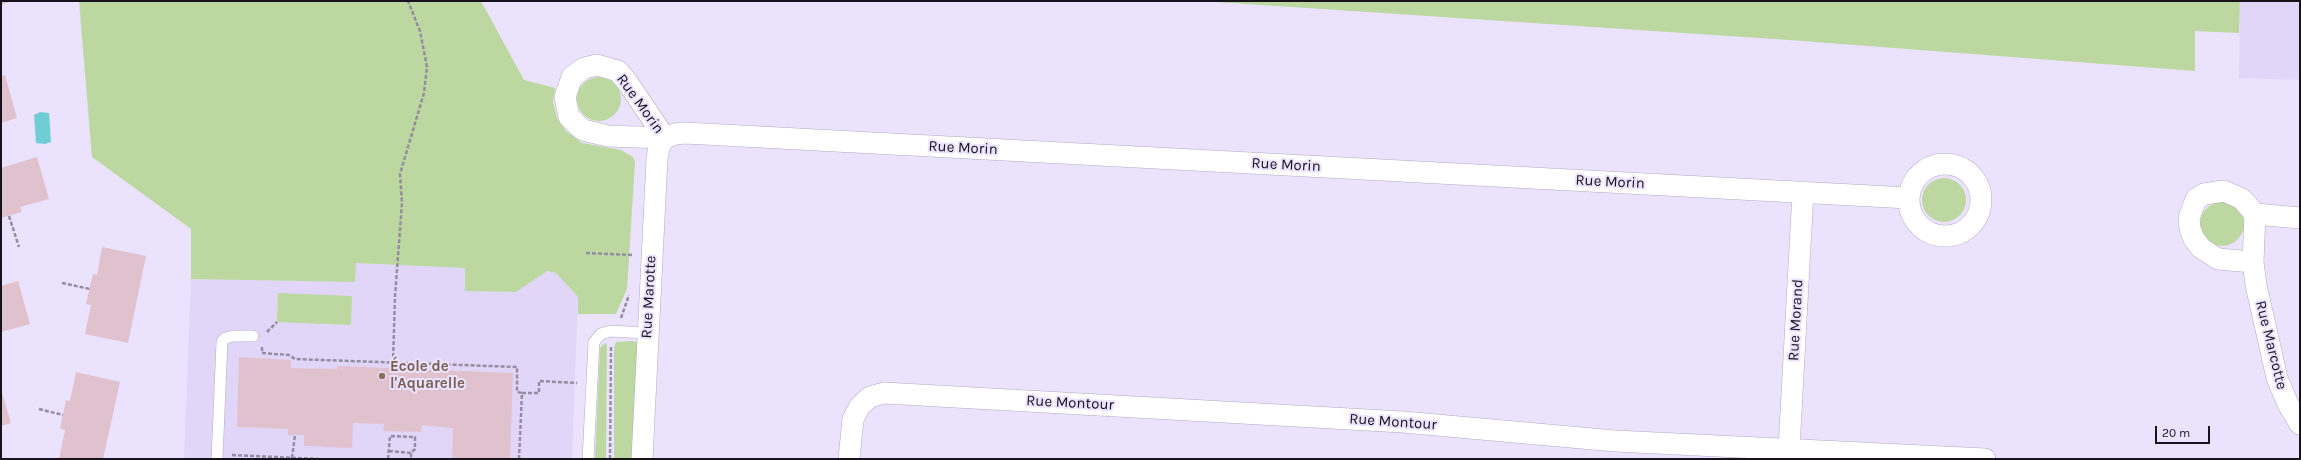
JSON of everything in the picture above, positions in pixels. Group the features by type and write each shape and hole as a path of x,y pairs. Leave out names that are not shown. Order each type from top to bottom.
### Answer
{"street":[{"name":"Rue Morin","path":"665,138 628,83 618,71 597,65 584,68 572,77 566,91 564,105 569,117 578,127 592,133 608,136 665,138 675,134 685,133 1909,198"},
{"name":"Rue Marotte","path":"642,459 647,333 657,159 659,147 665,138"},
{"path":"2253,262 2223,260 2211,256 2194,239 2189,218 2196,199 2204,194 2224,191 2242,199 2255,214 2300,218"},
{"name":"Rue Morand","path":"1789,449 1803,192"},
{"name":"Rue Marcotte","path":"2255,214 2253,262 2256,285 2277,378 2288,404 2300,424"},
{"name":"Rue Montour","path":"849,459 853,419 860,406 870,397 884,393 1404,422 1561,437 1985,459"}],"lane":[{"path":"588,459 594,342 601,334 610,331 647,333"},
{"path":"217,459 222,342 225,338 234,336 257,336"}],"path":[{"path":"393,363 395,296 402,204 400,174 424,93 427,67 420,31 408,1"},
{"path":"9,216 19,248"},
{"path":"586,253 634,255"},
{"path":"62,283 90,289"},
{"path":"277,322 257,336 262,353 290,354 295,359 517,367 517,392 539,393 539,381 579,383"},
{"path":"610,459 611,352 613,340"},
{"path":"519,459 522,392"},
{"path":"39,409 63,415"},
{"path":"402,432 402,437"},
{"path":"292,458 295,435"},
{"path":"388,459 390,436 416,437 415,450 411,453 410,459"},
{"path":"389,451 411,453"},
{"path":"244,456 319,459"}],"shaded area":[{"path":"79,1 481,1 524,80 555,88 553,102 557,118 566,131 582,143 621,150 633,157 635,162 627,289 616,314 578,314 578,297 556,273 547,271 516,292 465,291 465,268 356,263 355,282 191,279 191,229 92,157"},
{"path":"1201,1 2240,1 2239,33 2195,31 2195,71 1789,40"},
{"path":"2240,1 2300,1 2300,80 2239,78"},
{"path":"595,77 603,77 608,78 615,83 620,90 620,108 615,115 608,120 595,121 587,118 580,111 577,103 577,95 580,87 587,80"},
{"path":"40,112 49,113 51,142 45,144 36,143 34,115"},
{"path":"1944,178 1956,182 1962,188 1966,200 1962,212 1956,218 1944,222 1932,218 1926,212 1922,200 1926,188 1932,182"},
{"path":"2218,202 2226,202 2238,208 2244,220 2244,228 2238,240 2226,246 2218,246 2206,240 2200,228 2200,220 2206,208"},
{"name":"École de l'Aquarelle","path":"356,263 465,268 516,292 546,271 556,273 578,297 572,459 184,459 191,279 355,282"},
{"path":"278,293 352,296 351,325 277,322"},
{"path":"633,341 638,343 633,459 614,459 614,348 616,342"},
{"path":"605,343 607,345 606,459 595,459 600,348"}],"building":[{"path":"1,1 12,1 1,5"},
{"path":"5,75 17,118 1,123 1,77"},
{"path":"37,157 49,199 20,207 22,212 1,218 1,168"},
{"path":"102,247 146,256 128,343 85,334 91,305 86,304 93,274 97,275"},
{"path":"18,281 30,324 1,332 1,286"},
{"path":"239,357 291,360 291,368 337,369 337,366 513,373 510,459 452,459 453,428 422,425 421,432 383,431 384,424 353,423 352,448 304,446 304,435 288,435 288,429 237,427"},
{"path":"76,372 120,382 103,459 59,459 65,430 60,429 66,400 70,401"},
{"path":"1,389 11,423 1,426"}],"place":[{"name":"École de l'Aquarelle","path":"382,376"}]}
